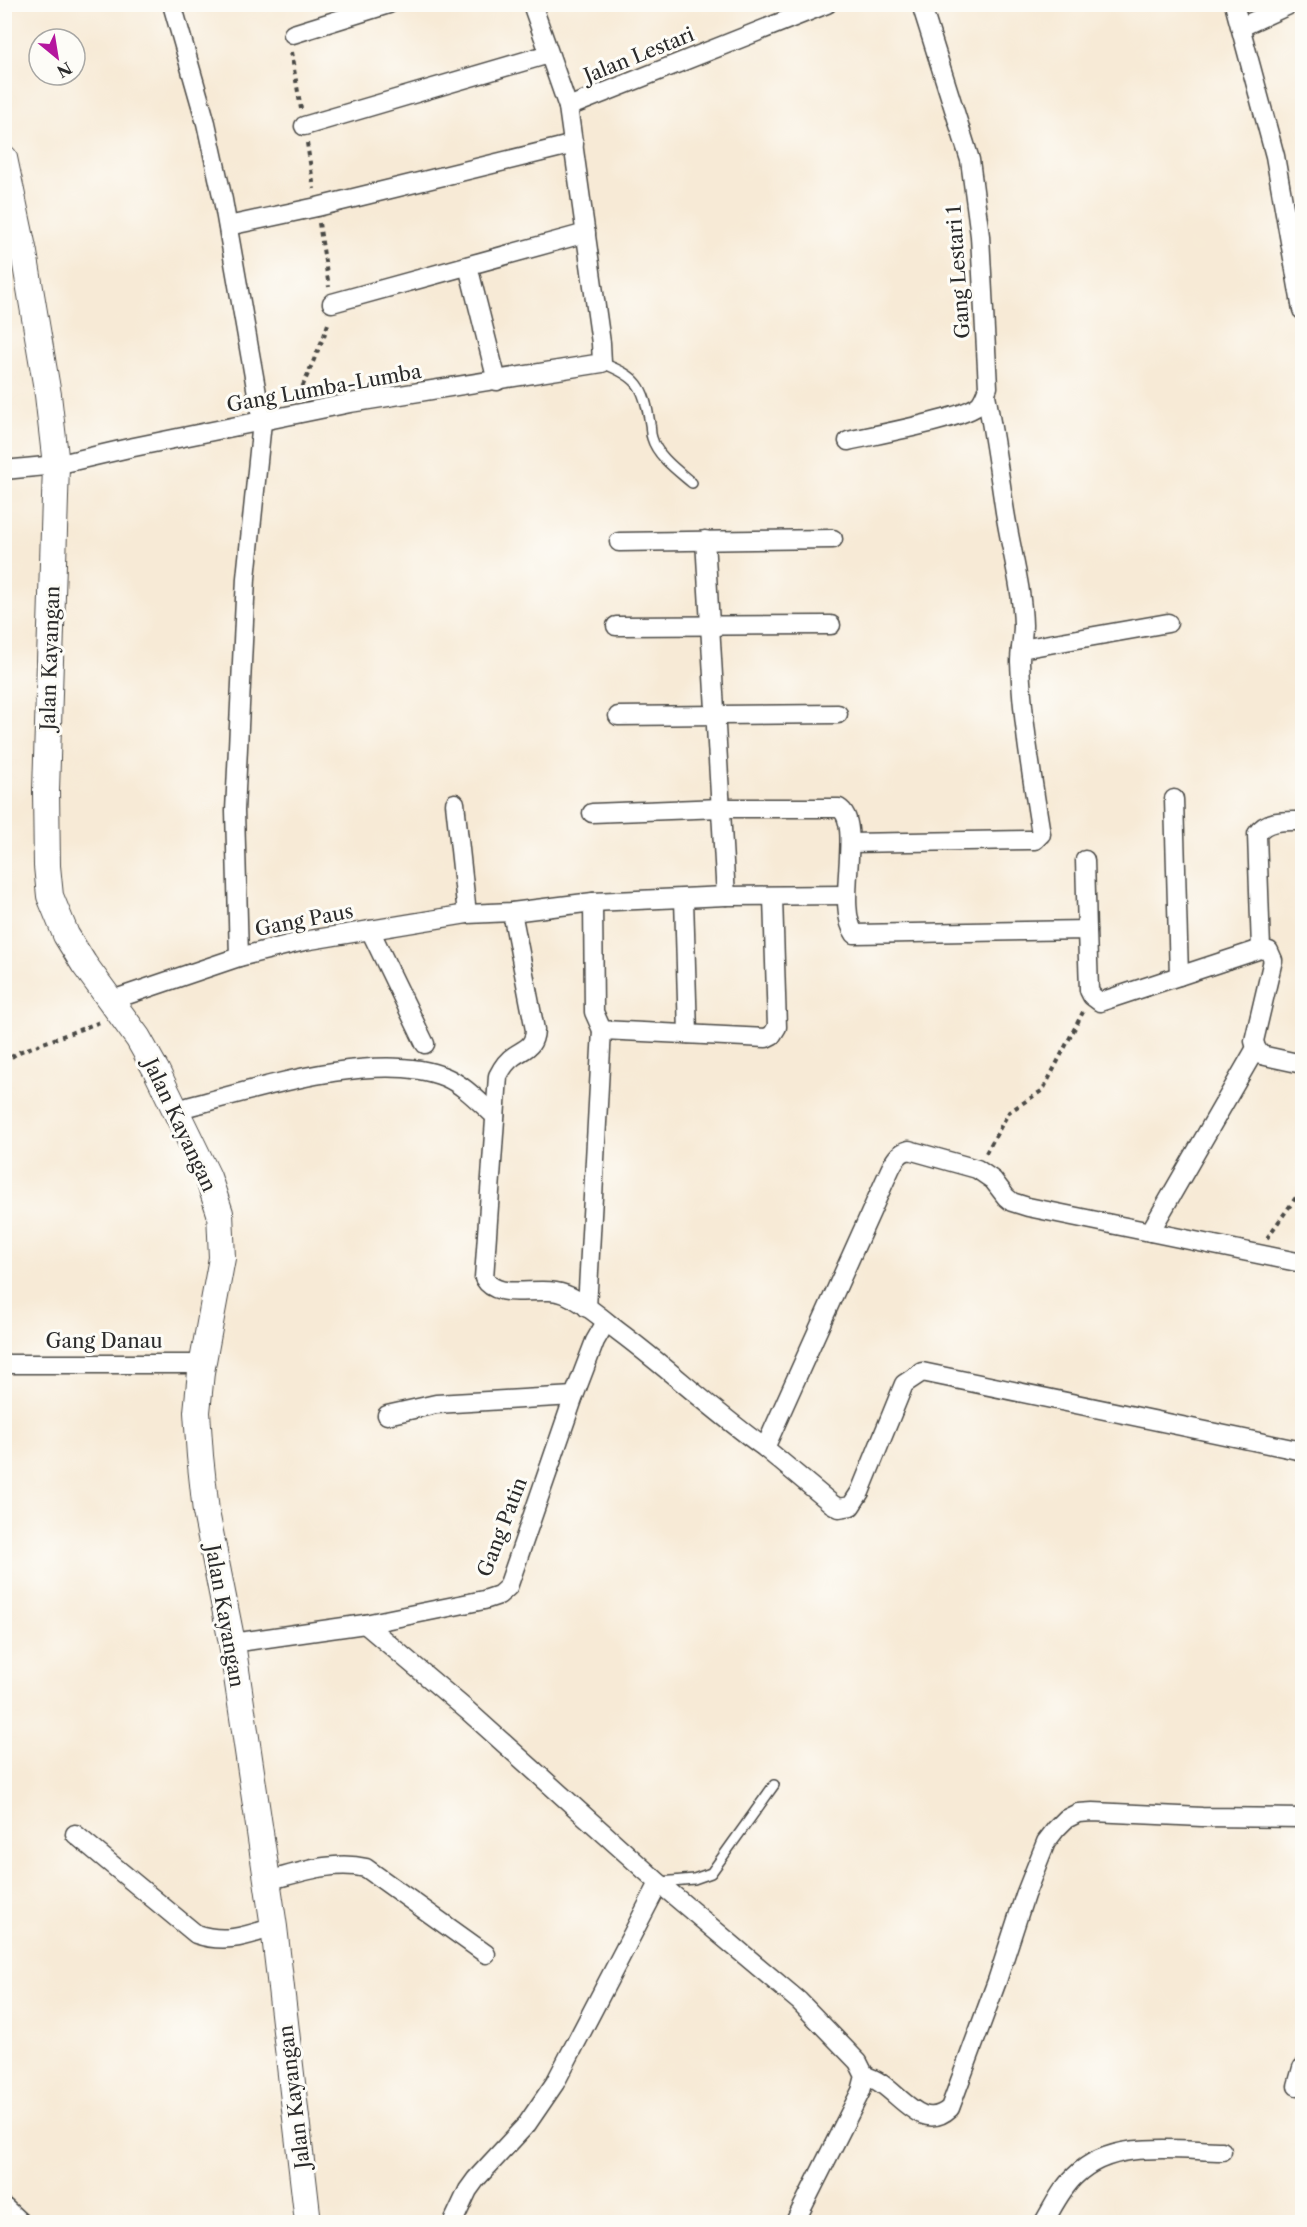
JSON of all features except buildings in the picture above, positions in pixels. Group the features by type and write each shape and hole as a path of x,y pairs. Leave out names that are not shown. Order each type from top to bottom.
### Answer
{"street":[{"path":"172,4 206,123 228,226 262,422 246,578 235,810 239,957"},
{"path":"293,34 388,4"},
{"path":"532,4 568,107 602,363"},
{"name":"Jalan Lestari","path":"568,107 793,10 827,4"},
{"name":"Gang Lestari 1","path":"850,843 1028,840 1039,837 1041,834 1030,777 1020,661 1023,625 1019,583 986,395 988,387 980,236 970,160 921,4"},
{"path":"1234,4 1275,156 1302,310"},
{"path":"1241,27 1291,4"},
{"path":"304,126 549,54"},
{"path":"228,226 317,207 574,144"},
{"name":"Jalan Kayangan","path":"4,158 24,253 44,373 56,465 46,791 47,866 50,896 57,917 84,964 117,1007 147,1054 208,1177 220,1214 222,1258 219,1285 203,1364 198,1412 205,1501 232,1643 274,1927 308,2223"},
{"path":"332,303 586,233"},
{"path":"468,266 497,381"},
{"name":"Gang Lumba-Lumba","path":"4,470 56,465 129,448 350,404 602,363"},
{"path":"848,441 960,415 980,404 986,395"},
{"path":"619,542 833,539"},
{"path":"705,540 726,896"},
{"path":"1021,649 1168,623"},
{"path":"616,626 831,625"},
{"path":"618,716 716,717 838,714"},
{"path":"1174,799 1179,976"},
{"path":"455,803 467,914"},
{"path":"592,813 721,808 839,808 846,815 850,843 846,896 850,927 858,936 1087,930"},
{"path":"1261,949 1257,834 1264,826 1302,820"},
{"path":"1085,860 1089,990 1092,996 1100,1002 1261,949 1269,951 1273,960 1254,1041 1256,1048 1261,1055 1302,1064"},
{"name":"Gang Paus","path":"117,1007 239,957 304,941 467,914 512,912 593,902 726,896 846,896"},
{"path":"602,1030 766,1038 775,1031 777,1027 773,897"},
{"path":"684,899 688,1034"},
{"path":"587,1308 602,1030 594,1012 593,902"},
{"path":"512,912 535,1030 534,1039 528,1048 515,1055 503,1066 498,1076 484,1278 490,1286 505,1292 540,1289 570,1296 840,1508 851,1506 860,1492 904,1384 922,1372 1302,1451"},
{"path":"370,930 425,1044"},
{"path":"1150,1232 1256,1048"},
{"path":"176,1110 306,1077 345,1070 410,1068 429,1071 447,1078 495,1116"},
{"path":"765,1448 888,1174 900,1154 909,1150 977,1169 993,1180 1012,1202 1028,1207 1302,1263"},
{"name":"Gang Patin","path":"232,1643 365,1624 499,1595 508,1587 574,1396 595,1341 606,1322"},
{"name":"Gang Danau","path":"4,1364 203,1364"},
{"path":"387,1415 436,1404 574,1396"},
{"path":"365,1624 468,1711 659,1883 799,2001 858,2062 865,2076 861,2091 795,2223"},
{"path":"865,2076 878,2080 927,2118 936,2117 950,2108 1029,1884 1046,1842 1066,1819 1078,1814 1093,1812 1202,1817 1302,1818"},
{"path":"75,1834 196,1934 210,1939 225,1939 241,1937 274,1927"},
{"path":"267,1881 332,1865 352,1864 366,1868 486,1954"},
{"path":"453,2223 468,2190 476,2179 527,2124 555,2084 659,1883"},
{"path":"1297,2086 1302,2068"},
{"path":"1044,2223 1063,2190 1086,2166 1096,2161 1139,2149 1222,2151"},
{"path":"4,2207 20,2223"}],"lane":[{"path":"602,363 623,371 635,380 645,400 652,439 656,447 666,460 692,483"},
{"path":"659,1883 694,1879 711,1873 774,1785"}],"path":[{"path":"293,34 290,48 317,207"},
{"path":"977,1169 1009,1112 1043,1090 1092,996"},
{"path":"4,1062 19,1052 117,1007"},
{"path":"1256,1253 1302,1189"}]}
